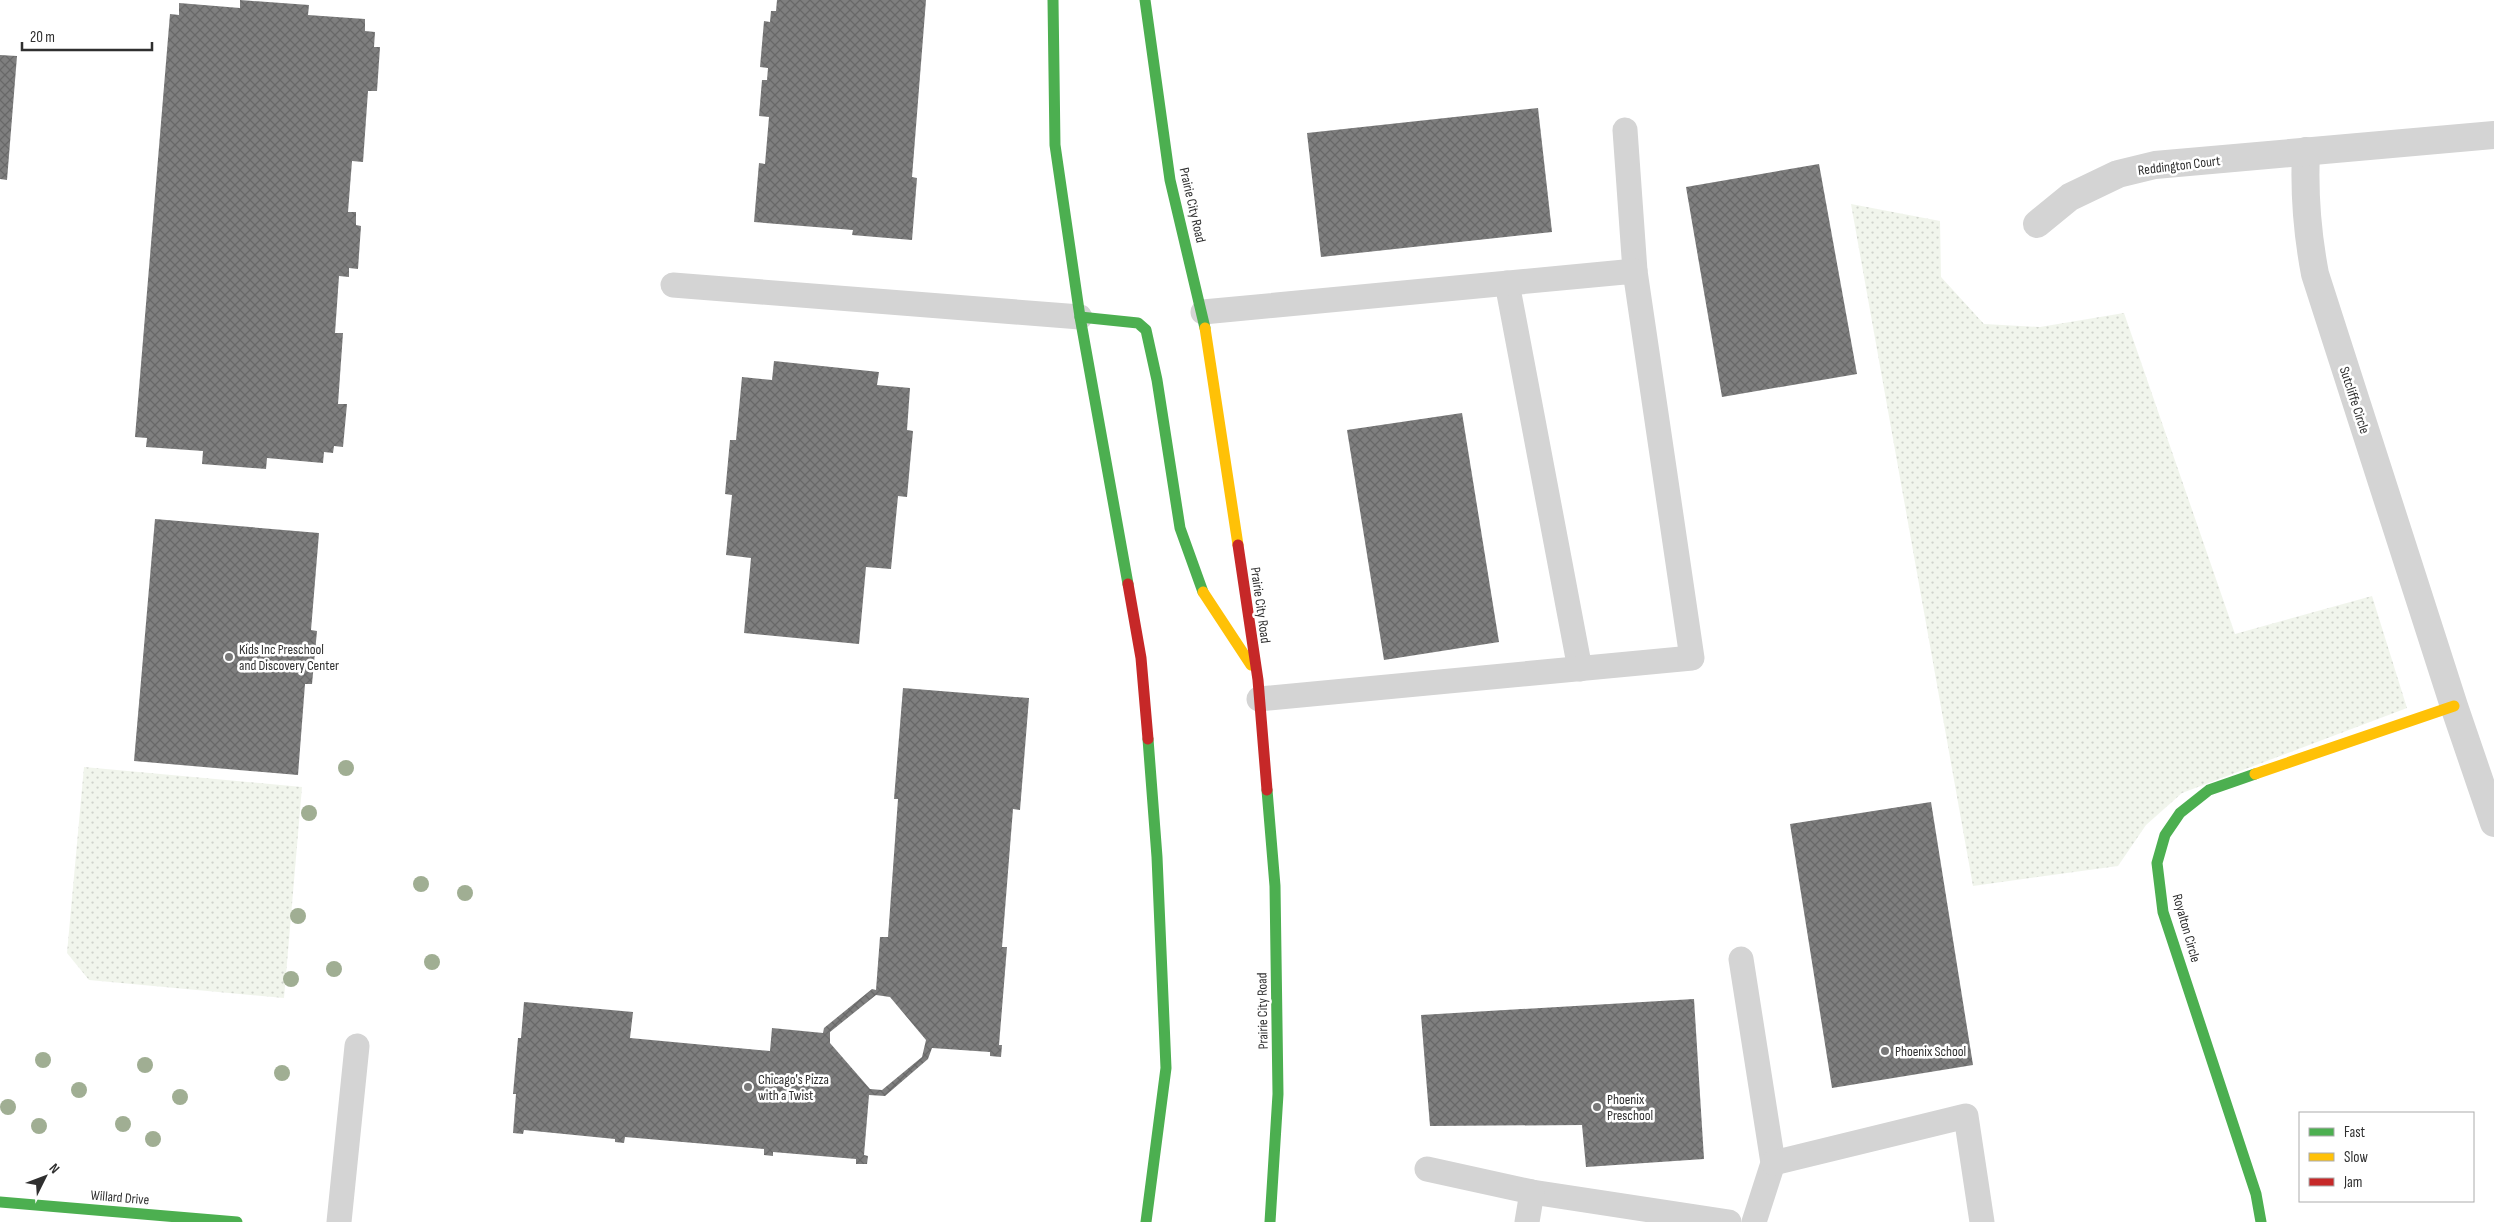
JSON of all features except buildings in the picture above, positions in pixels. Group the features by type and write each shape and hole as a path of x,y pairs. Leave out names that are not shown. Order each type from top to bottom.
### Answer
{"main road":[{"path":"1053,0 1055,145 1080,317 1141,658 1157,857 1166,1068 1146,1222"},
{"name":"Prairie City Road","path":"1145,0 1170,180 1203,312 1259,699 1275,886 1278,1094 1270,1222"},
{"path":"1080,317 1138,323 1146,330 1157,380 1180,528 1203,592 1256,673"},
{"name":"Royalton Circle","path":"2261,1222 2256,1194 2164,912 2157,864 2165,835 2180,813 2209,790 2454,706"},
{"name":"Willard Drive","path":"0,1202 237,1222"}],"street":[{"path":"2306,151 2494,135"},
{"name":"Reddington Court","path":"2036,224 2070,197 2118,174 2154,165 2306,151"},
{"name":"Sutcliffe Circle","path":"2306,151 2304,192 2307,233 2315,274 2454,706 2494,823"}],"lane":[{"path":"1259,699 1692,658 1635,271 1625,130"},
{"path":"1203,312 1635,271"},
{"path":"1507,283 1580,669"},
{"path":"673,285 1080,317"},
{"path":"1741,959 1773,1163 1754,1222"},
{"path":"339,1222 357,1046"},
{"path":"1773,1163 1966,1116 1982,1222"},
{"path":"1426,1169 1532,1192 1729,1222"},
{"path":"1527,1222 1532,1192"}],"shaded area":[{"path":"1851,204 1940,221 1941,277 1984,324 2040,327 2124,313 2235,634 2372,596 2407,708 2182,793 2146,825 2118,866 1973,886"},
{"path":"84,767 302,787 284,998 89,980 67,953"}],"traffic: fast":[{"path":"1053,0 1055,145 1080,317 1128,584"},
{"path":"1145,0 1170,180 1205,328"},
{"path":"1080,317 1138,323 1146,330 1157,380 1180,528 1203,592"},
{"path":"1146,1222 1166,1068 1157,857 1148,739"},
{"path":"2255,774 2209,790 2180,813 2165,835 2157,863 2163,912 2256,1194 2261,1222"},
{"path":"1267,790 1275,886 1278,1094 1270,1222"},
{"path":"0,1202 237,1222"}],"traffic: slow":[{"path":"1205,328 1238,545"},
{"path":"1203,592 1251,665"},
{"path":"2255,774 2454,706"}],"traffic: jam":[{"path":"1238,545 1258,680 1267,790"},
{"path":"1128,584 1141,658 1148,739"}],"place":[{"name":"Kids Inc Preschool and Discovery Center","path":"229,657"},
{"name":"Phoenix School","path":"1885,1051"},
{"name":"Chicago's Pizza with a Twist","path":"748,1087"},
{"name":"Phoenix Preschool","path":"1597,1107"}]}
